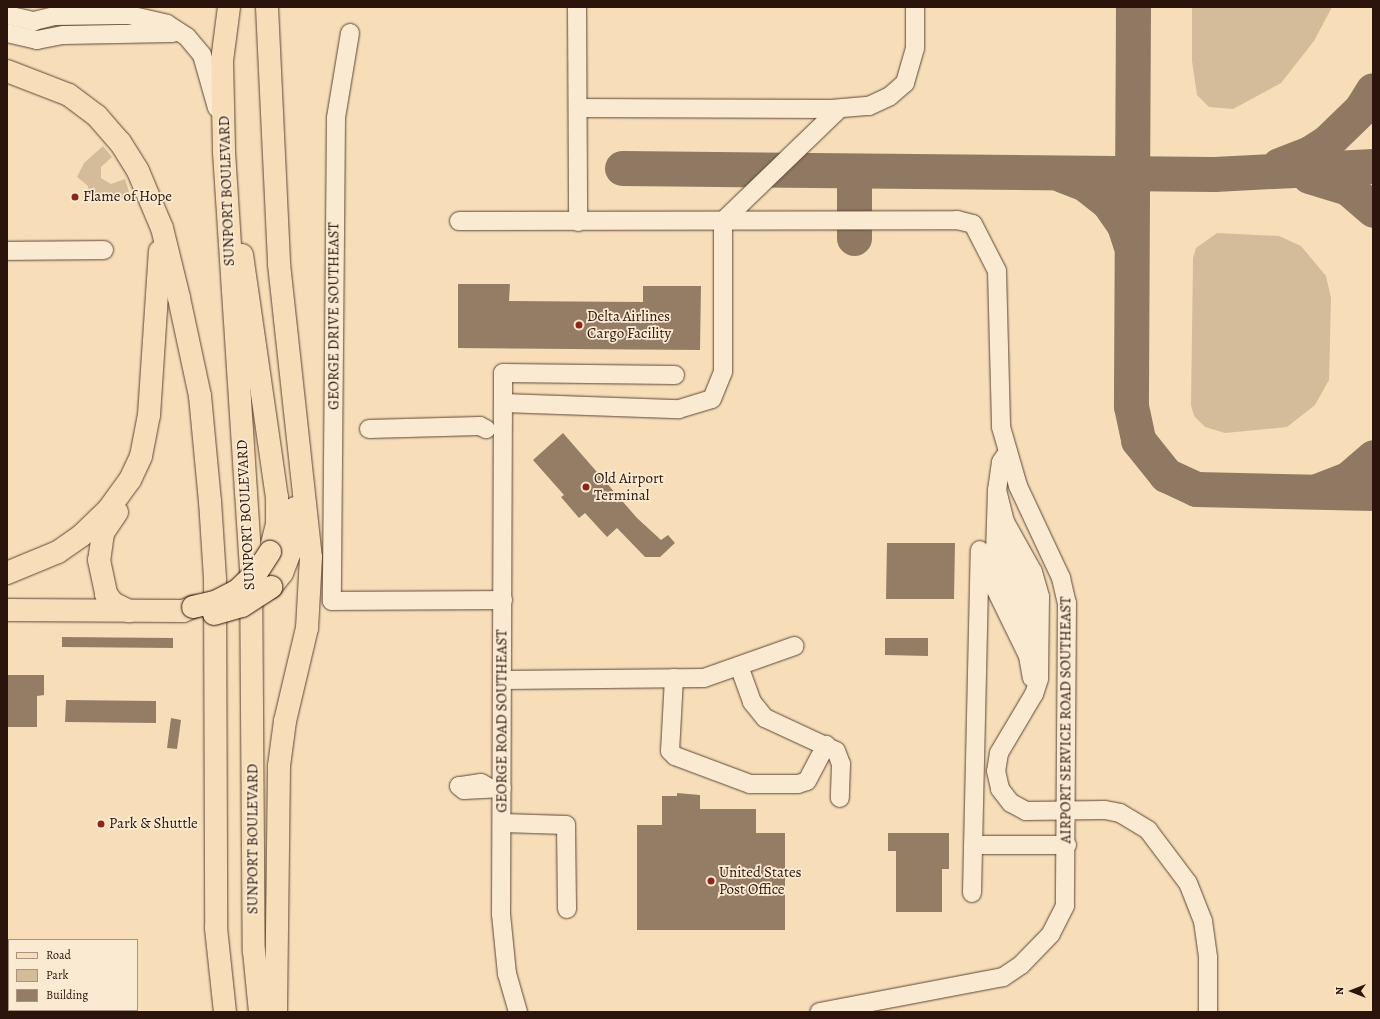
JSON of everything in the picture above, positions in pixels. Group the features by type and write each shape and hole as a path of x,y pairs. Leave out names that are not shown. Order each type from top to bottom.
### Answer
{"main road":[{"path":"267,7 279,264 311,581 307,628 285,721 279,766 276,1012"},
{"name":"SUNPORT BOULEVARD","path":"231,11 222,61 225,158 251,565 254,951 260,1012"},
{"path":"7,71 54,86 97,116 130,156 162,228 200,396 210,501 214,579 216,928 225,1012"},
{"path":"189,611 215,602 237,591 257,572 270,552 277,524 277,497 236,209 225,158"},
{"path":"129,611 113,603 106,594 99,551 103,533 122,506 130,480 141,456 149,415 162,228"},
{"path":"7,573 58,552 82,535 108,510 130,480"},
{"path":"7,610 230,611 271,587 282,573 293,544 296,496 302,480"}],"street":[{"path":"577,7 578,222"},
{"path":"578,108 839,109 869,106 890,96 905,83 915,48 915,7"},
{"path":"7,15 34,21 79,15 142,16 187,37 206,64 225,158"},
{"path":"7,33 38,40 63,35 150,31 187,37"},
{"name":"GEORGE DRIVE SOUTHEAST","path":"350,33 336,118 332,601 503,600"},
{"path":"503,402 679,409 712,399 723,372 723,221 839,109"},
{"name":"AIRPORT SERVICE ROAD SOUTHEAST","path":"459,221 578,222 957,220 973,224 983,242 996,271 1001,427 1018,486 1061,578 1066,597 1067,895 1062,915 1051,934 1021,965 994,981 906,1004 819,1012"},
{"path":"7,251 104,250"},
{"name":"GEORGE ROAD SOUTHEAST","path":"518,1012 507,974 502,936 502,823 496,788 503,680 503,600 494,429 503,402 503,373 675,375"},
{"path":"369,429 462,429 480,426 494,429"},
{"path":"972,893 987,554 995,524 997,490 1001,462 1008,452"},
{"path":"997,490 1005,522 1038,585 1040,670 1030,701 999,753 996,780 1004,796 1018,808 1035,812 1067,811 1085,808 1120,813 1148,830 1177,866 1197,903 1206,938 1208,1012"},
{"path":"995,524 1005,553 1033,604 1040,628"},
{"path":"987,554 996,594 1031,668 1030,701"},
{"path":"987,554 1032,638 1040,670"},
{"path":"503,680 704,678 795,646"},
{"path":"739,666 752,702 765,718 826,745 840,758 840,798"},
{"path":"674,678 670,751 675,756 750,784 798,784 808,781 826,745"},
{"path":"502,823 566,825 568,909"},
{"path":"973,845 1067,846"}],"green space":[{"path":"1192,7 1332,7 1314,41 1281,83 1233,109 1209,107 1197,95 1192,61"},
{"path":"103,146 112,157 101,167 101,178 111,184 125,179 130,195 115,201 89,201 88,186 77,177 84,163"},
{"path":"1217,233 1279,236 1301,246 1326,276 1331,298 1329,380 1315,405 1287,427 1225,433 1205,427 1194,416 1191,405 1193,258 1196,248"}],"building":[{"name":"Delta Airlines Cargo Facility","path":"458,284 510,284 509,301 643,302 643,286 701,286 700,350 458,348"},
{"name":"Old Airport Terminal","path":"563,433 637,518 661,540 668,535 675,543 660,557 645,557 617,528 607,537 585,513 579,518 561,497 564,495 533,460"},
{"path":"887,543 955,543 954,599 886,599"},
{"path":"62,637 173,638 173,648 62,647"},
{"path":"885,638 928,638 928,656 885,655"},
{"path":"7,675 44,675 44,695 37,696 37,727 7,727"},
{"path":"66,700 156,701 156,723 65,722"},
{"path":"171,718 181,720 177,749 167,748"},
{"name":"United States Post Office","path":"677,793 700,795 700,809 756,809 756,833 785,833 785,930 637,930 637,825 662,825 662,796 677,796"},
{"path":"888,833 949,833 949,869 942,869 942,912 896,912 896,851 888,851"}],"taxiway":[{"path":"1133,7 1131,406 1138,440 1166,475 1196,489 1373,493"},
{"path":"1279,165 1310,153 1327,142 1361,109 1373,90"},
{"path":"622,168 1214,174 1373,166"},
{"path":"854,171 854,238"},
{"path":"1062,175 1085,184 1108,202 1124,225 1130,244"},
{"path":"1309,176 1348,188 1373,210"},
{"path":"1319,490 1348,479 1373,457"}],"place":[{"name":"Flame of Hope","path":"75,197"},
{"name":"Delta Airlines Cargo Facility","path":"579,325"},
{"name":"Old Airport Terminal","path":"586,487"},
{"name":"Park & Shuttle","path":"101,824"},
{"name":"United States Post Office","path":"711,881"}]}
